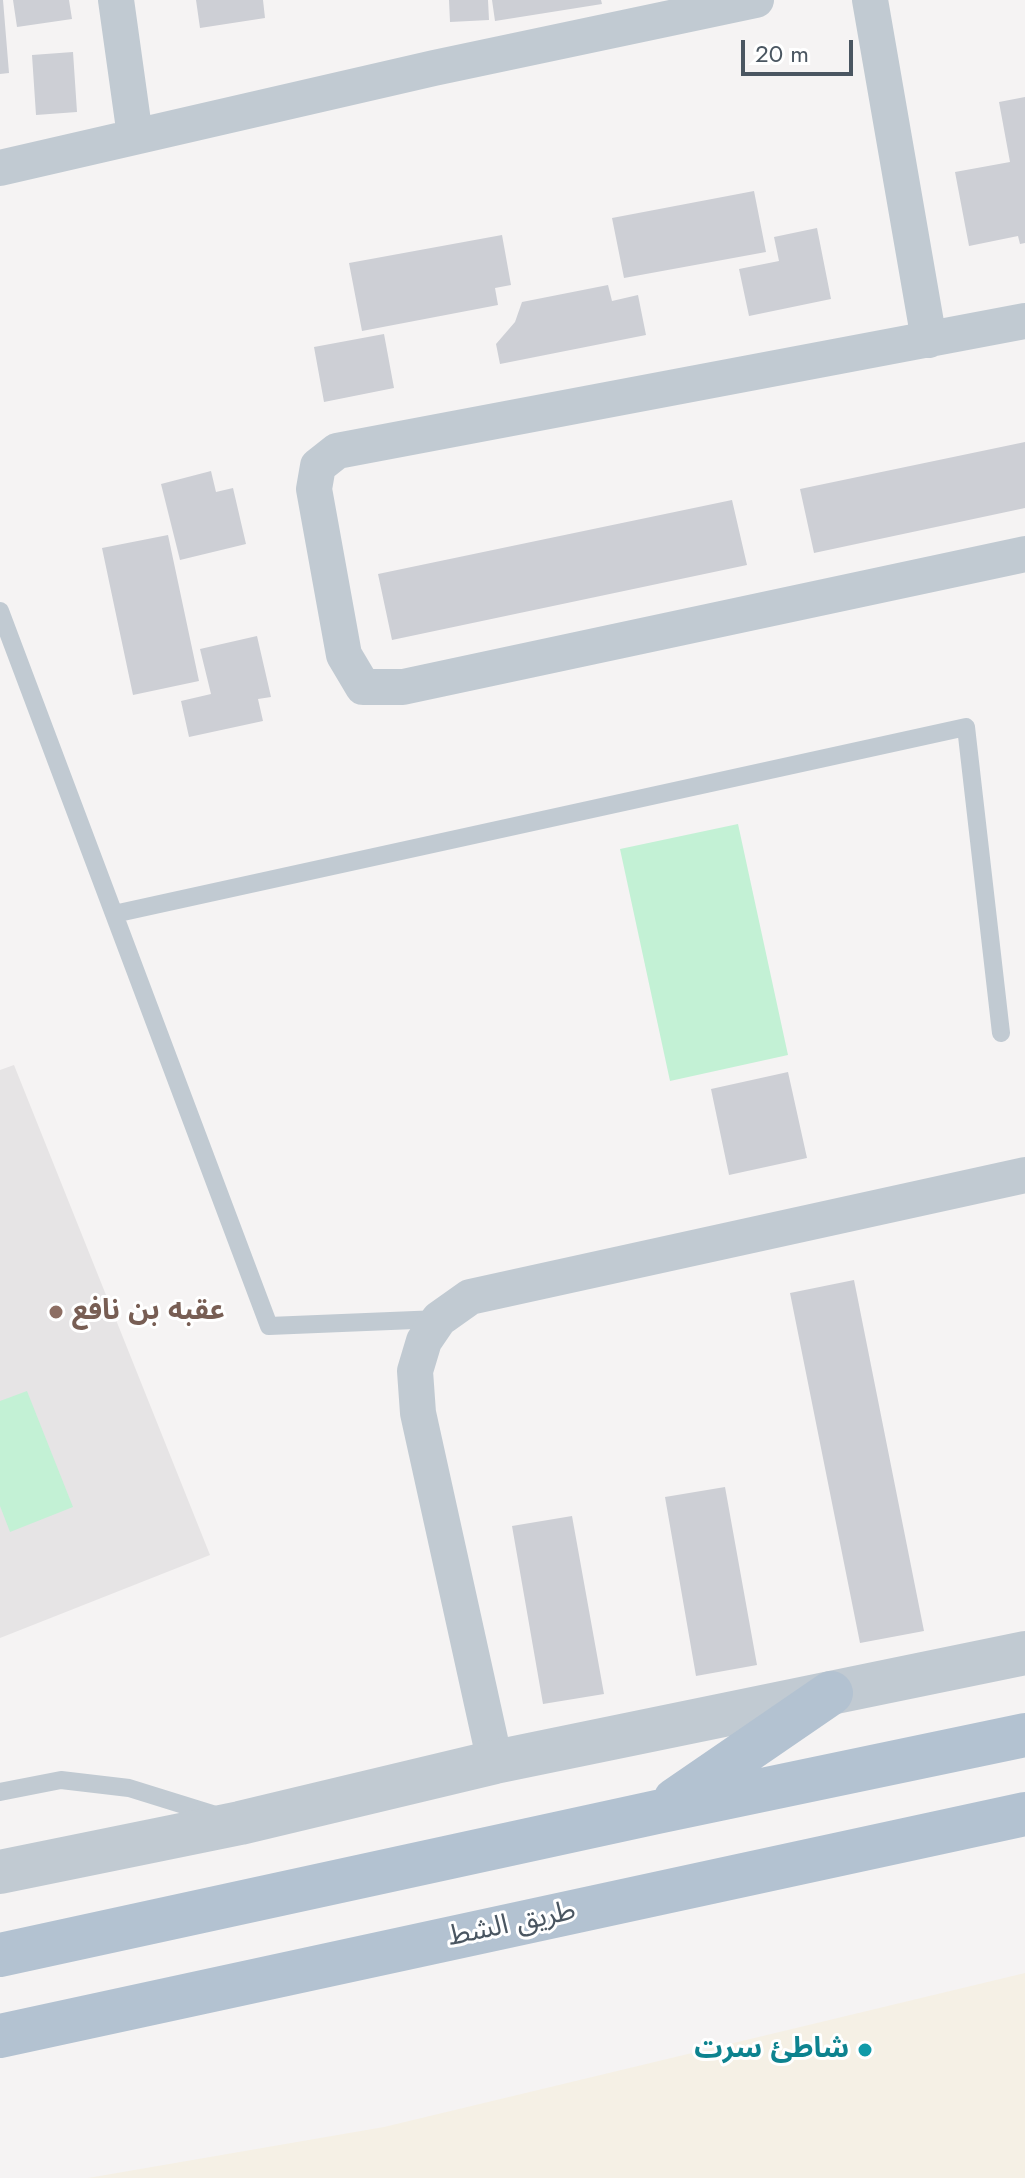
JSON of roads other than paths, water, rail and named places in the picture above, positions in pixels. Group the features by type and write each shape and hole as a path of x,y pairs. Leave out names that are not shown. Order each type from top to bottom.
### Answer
{"main road":[{"path":"657,1812 831,1693"},
{"path":"0,1955 1025,1735"},
{"name":"طريق الشط","path":"0,2036 1025,1814"}],"street":[{"path":"116,0 135,136"},
{"path":"0,168 756,0"},
{"path":"870,0 929,340"},
{"path":"1025,321 337,451 318,466 314,489 344,655 363,687 403,687 1025,554"},
{"path":"495,1762 418,1413 415,1371 424,1341 439,1319 470,1297 1025,1175"},
{"path":"0,1872 240,1823 495,1762 1025,1653"}],"lane":[{"path":"0,611 269,1326 439,1319"},
{"path":"114,914 966,727 1001,1033"},
{"path":"0,1792 61,1780 129,1788 240,1823"}],"place":[{"name":"عقبه بن نافع","path":"56,1312"},
{"name":"شاطئ سرت","path":"865,2050"}]}
